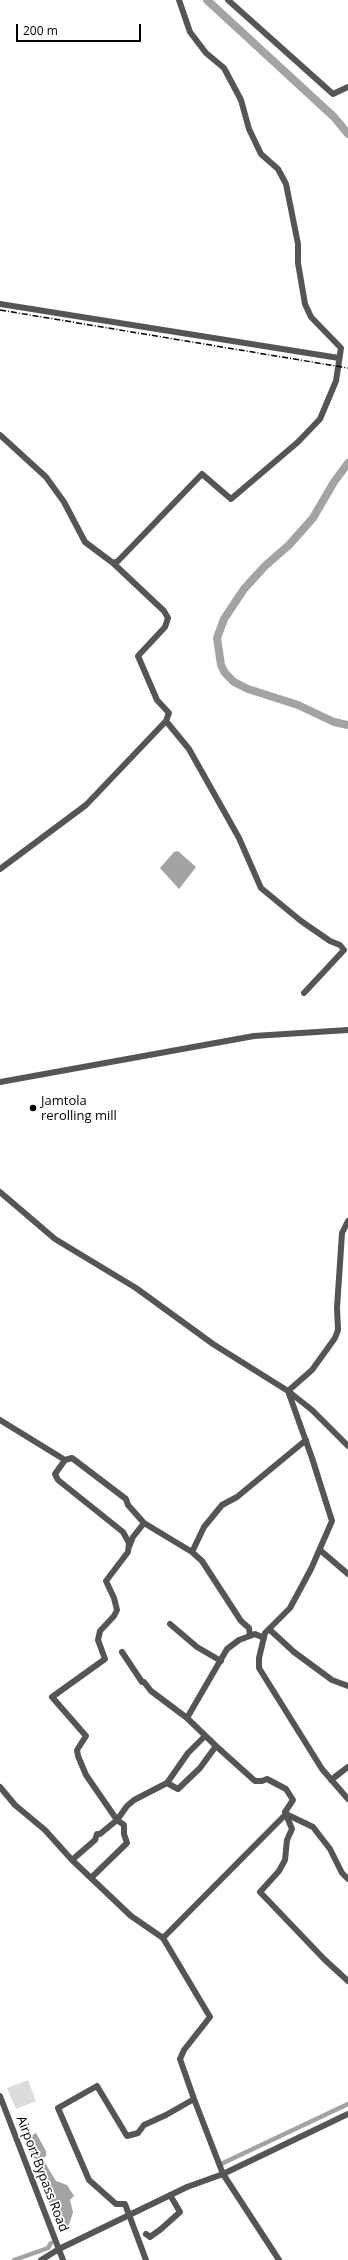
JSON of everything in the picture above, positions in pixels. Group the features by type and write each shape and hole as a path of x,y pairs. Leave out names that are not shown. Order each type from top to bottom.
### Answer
{"street":[{"path":"113,563 118,560 202,474 231,500 298,442 320,419 336,381 341,348 312,317 305,304 298,263 298,244 286,184 278,169 260,154 249,129 241,100 224,68 206,53 190,32 179,0"},
{"path":"228,0 333,94 348,87"},
{"path":"0,304 339,358"},
{"path":"0,434 46,476 64,502 85,542 113,563 164,611 168,618 165,627 138,656 157,700 169,713 166,721 86,805 0,869"},
{"path":"166,721 189,749 238,838 261,888 301,921 330,941 340,945 344,950 304,993"},
{"path":"342,948 348,944"},
{"path":"0,1082 254,1036 348,1030"},
{"path":"0,1192 55,1239 136,1288 213,1344 288,1391 312,1410 348,1446"},
{"path":"288,1391 312,1370 335,1338 338,1330 342,1233 348,1221"},
{"path":"288,1391 306,1440 332,1521 320,1550 290,1608 265,1633 259,1658 259,1668 322,1769 348,1800"},
{"path":"0,1420 65,1460"},
{"path":"192,1552 204,1527 222,1505 237,1497 306,1440"},
{"path":"129,1549 129,1543 123,1532 58,1480 55,1474 56,1470 65,1460 72,1458 103,1480 126,1499 128,1505 144,1523 192,1552 202,1561 241,1621 248,1628 250,1636"},
{"path":"92,1878 126,1843 124,1824 117,1820 86,1775 77,1750 86,1736 52,1697 105,1658 98,1640 100,1631 114,1616 117,1610 114,1598 106,1581 129,1549 133,1537 144,1523"},
{"path":"320,1550 348,1574"},
{"path":"170,1624 197,1648 221,1661"},
{"path":"269,1629 294,1652 332,1680 348,1686"},
{"path":"187,1718 227,1649 239,1640 255,1634 264,1638"},
{"path":"122,1652 142,1682 144,1682 151,1691 187,1718 255,1780 262,1782 267,1779 286,1789 292,1800 285,1812 292,1829 287,1840 285,1860 279,1872 260,1892 324,1959 348,1981"},
{"path":"72,1860 95,1840 97,1834 100,1834 117,1820 134,1800 167,1783 188,1753 205,1736"},
{"path":"167,1783 178,1789 200,1768 216,1746"},
{"path":"332,1780 348,1767"},
{"path":"0,1787 15,1805 46,1830 72,1860 131,1916 163,1938 210,2017 186,2047 180,2059 223,2174 279,2260"},
{"path":"286,1814 313,1827 330,1849 342,1873 348,1879"},
{"path":"163,1938 286,1814"},
{"path":"146,2260 125,2204 116,2204 89,2180 58,2108 97,2086 127,2136 138,2133 144,2125 166,2116 194,2099"},
{"name":"Airport Bypass Road","path":"0,2096 63,2260"},
{"path":"41,2260 59,2249 170,2195 223,2174 348,2114"},
{"path":"146,2234 150,2237 161,2230 180,2212 170,2195"}],"shaded area":[{"path":"178,851 196,867 179,889 160,868 174,852"},
{"path":"28,2080 36,2101 16,2109 7,2088"},
{"path":"36,2133 46,2151 46,2156 38,2161 34,2158 26,2139"},
{"path":"45,2163 56,2181 67,2185 74,2196 70,2200 73,2212 65,2231 61,2230 57,2224 37,2169 41,2164"}],"waterway":[{"path":"207,0 334,117 348,134"},
{"path":"348,463 334,482 313,518 289,545 265,566 244,589 224,619 217,638 221,665 225,673 234,682 248,689 298,705 334,722 348,725"},
{"path":"221,2164 348,2104"},
{"path":"14,2260 48,2248 51,2243"}],"railway":[{"path":"0,310 348,368"}],"place":[{"name":"Jamtola rerolling mill","path":"33,1108"}]}
